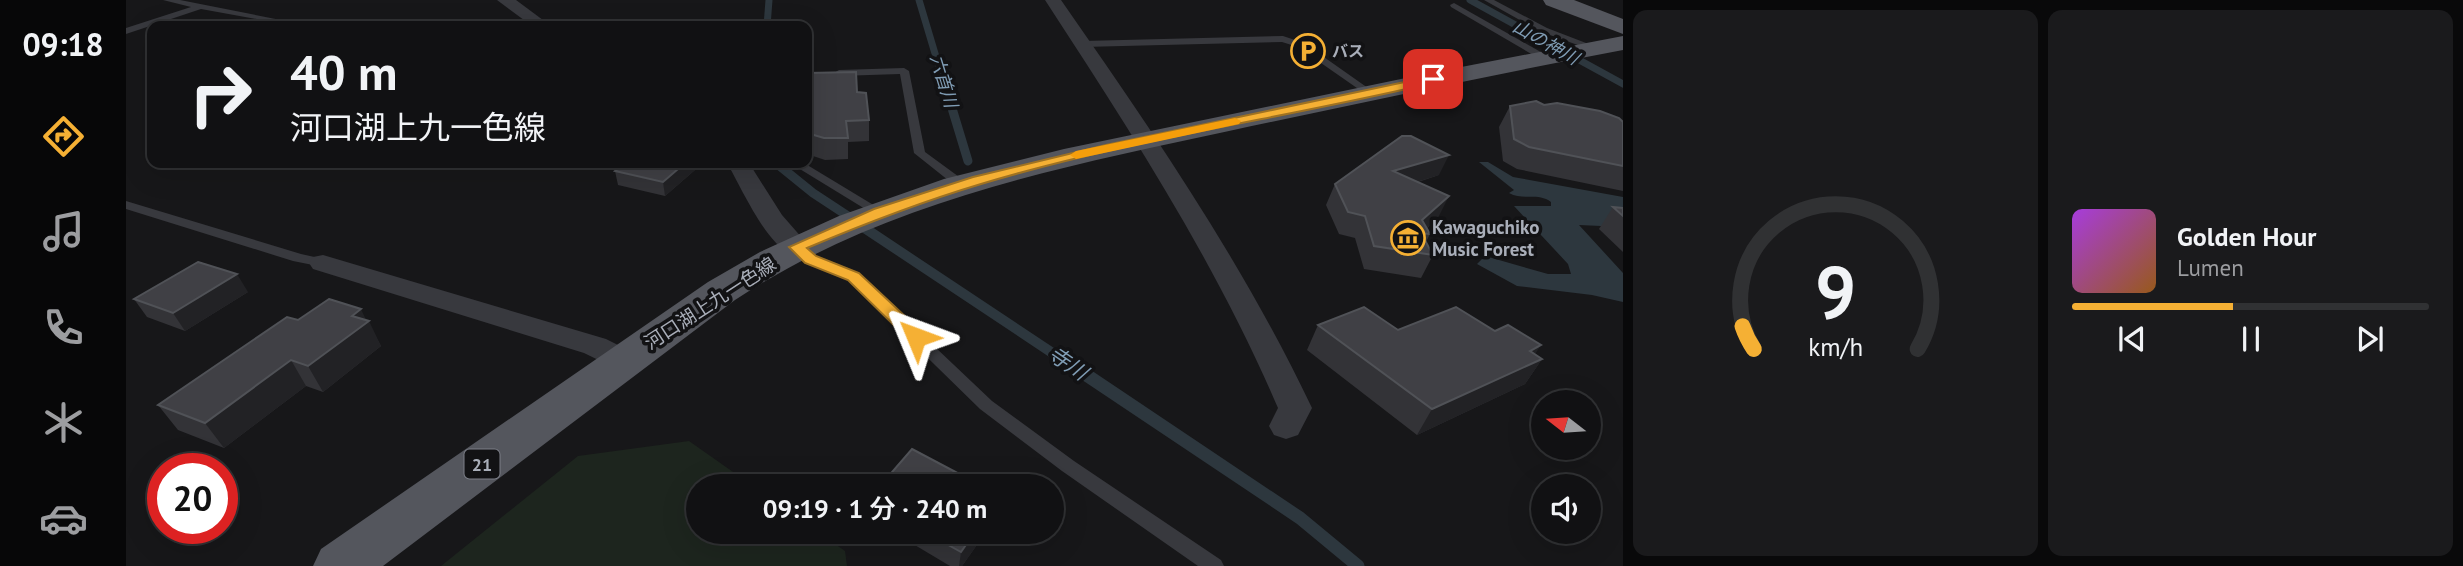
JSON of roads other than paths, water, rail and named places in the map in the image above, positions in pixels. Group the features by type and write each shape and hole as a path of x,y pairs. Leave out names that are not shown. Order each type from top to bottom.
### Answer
{"main road":[{"path":"1554,0 1623,27"},
{"name":"河口湖上九一色線","path":"341,566 724,291 807,242 874,214 962,185 1063,158 1547,56 1623,43"}],"street":[{"path":"505,0 536,21"},
{"path":"1053,0 1149,139 1274,357 1295,408 1286,426"},
{"path":"742,168 754,184 772,222 807,242"},
{"path":"323,263 595,346 623,361"}],"lane":[{"path":"167,0 280,21"},
{"path":"156,21 218,0"},
{"path":"1488,0 1544,30 1589,49"},
{"path":"1454,5 1547,56"},
{"path":"126,31 147,24"},
{"path":"1083,44 1283,38 1301,45 1370,93"},
{"path":"824,73 904,71 920,153 962,185"},
{"path":"804,168 874,214"},
{"path":"126,205 298,258 323,263"},
{"path":"807,242 811,260 853,277 986,405 1068,466 1214,566"}],"waterway":[{"name":"寺川","path":"767,21 769,0"},
{"name":"六首川","path":"919,0 948,97"},
{"name":"山の神川","path":"1470,0 1623,84"},
{"name":"六首川","path":"948,95 968,161"},
{"name":"寺川","path":"782,168 813,193 851,218"},
{"name":"寺川","path":"848,217 1081,372"},
{"name":"寺川","path":"1079,370 1300,518 1358,566"}],"place":[{"name":"バス","path":"1308,51"},
{"name":"Kawaguchiko Music Forest","path":"1408,238"}]}
